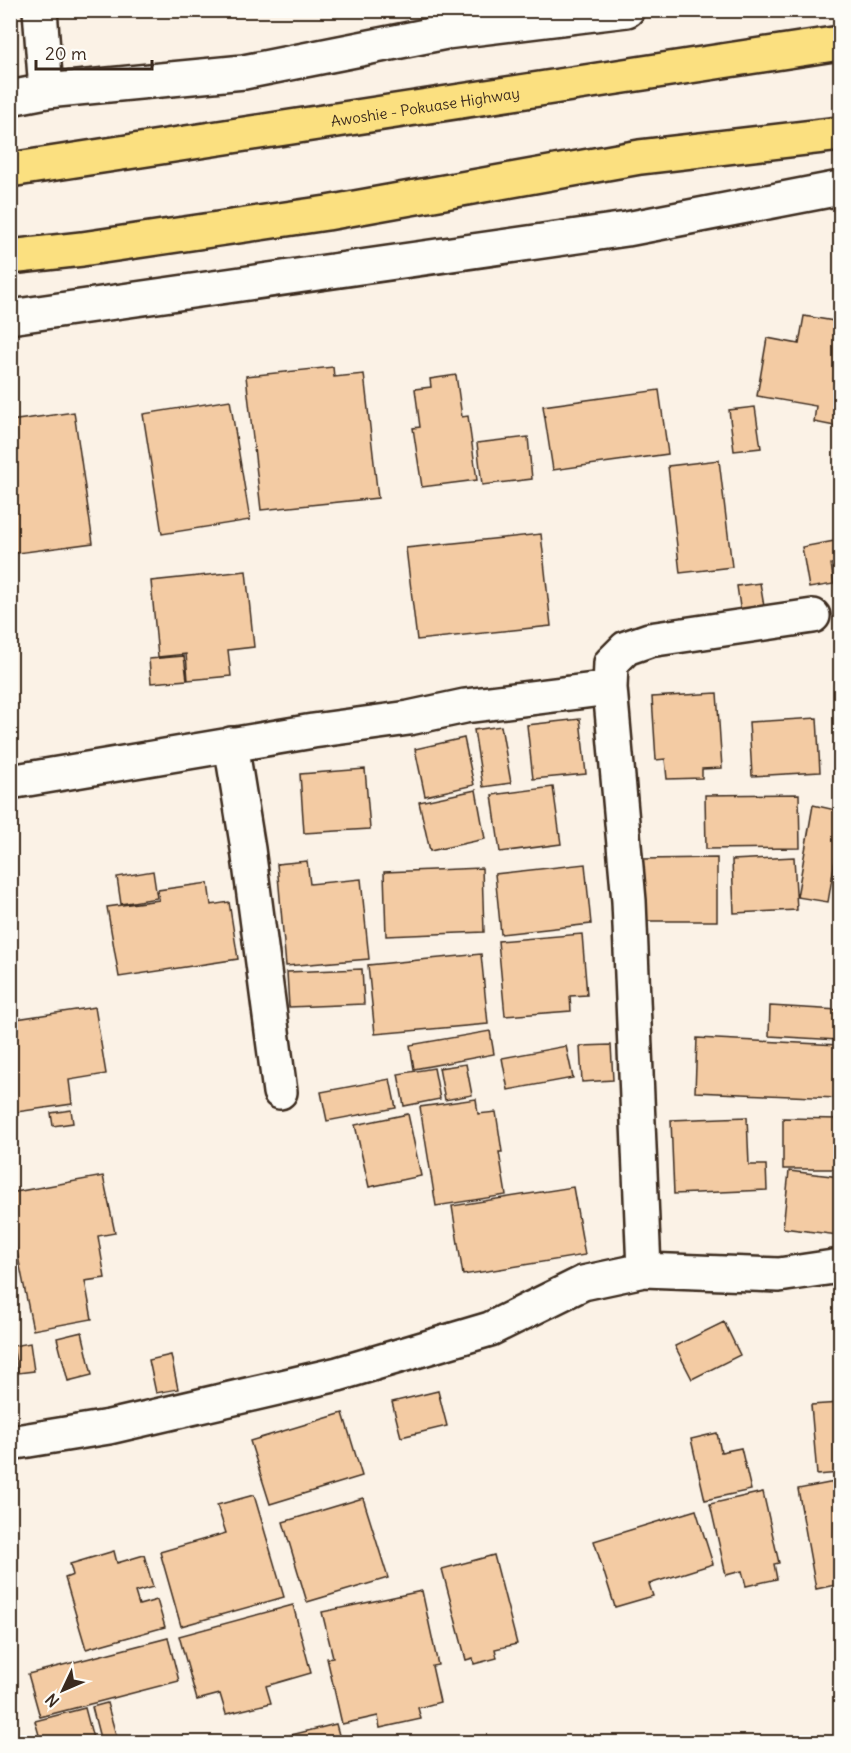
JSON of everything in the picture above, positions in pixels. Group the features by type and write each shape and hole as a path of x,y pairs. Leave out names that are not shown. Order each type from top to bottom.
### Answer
{"main road":[{"name":"Awoshie - Pokuase Highway","path":"10,170 840,44"},
{"path":"10,257 82,249 327,213 640,157 840,134"}],"street":[{"path":"40,10 46,91"},
{"path":"10,98 46,91 244,72 446,32 627,10"},
{"path":"10,317 627,229 840,188"},
{"path":"644,1270 629,902 610,688 611,663 626,648 649,640 813,616"},
{"path":"10,782 231,744 409,718 465,706 610,688"},
{"path":"231,744 248,849 280,1092"},
{"path":"10,1443 109,1427 338,1374 490,1329 583,1283 644,1270 779,1275 840,1266"}],"building":[{"path":"804,316 840,322 840,427 814,422 816,406 757,396 767,338 799,344"},
{"path":"333,367 334,377 364,374 378,498 261,510 246,376"},
{"path":"456,375 462,417 468,416 477,480 422,487 413,428 420,427 415,389 431,387 430,379"},
{"path":"659,390 668,454 553,470 543,406"},
{"path":"230,400 250,520 162,534 143,414"},
{"path":"755,407 761,448 734,451 729,410"},
{"path":"74,412 93,543 10,554 10,421"},
{"path":"528,437 532,479 482,485 477,443"},
{"path":"719,460 732,567 680,573 668,466"},
{"path":"541,534 551,626 417,640 406,548"},
{"path":"840,540 840,562 831,564 834,584 809,588 802,547"},
{"path":"246,571 254,647 228,650 231,676 188,680 186,654 158,657 151,581"},
{"path":"760,583 766,618 742,621 737,586"},
{"path":"184,656 187,680 151,683 149,659"},
{"path":"840,687 840,761 834,760"},
{"path":"717,693 722,768 702,769 702,778 667,779 665,759 656,760 652,697"},
{"path":"817,718 820,772 752,776 749,722"},
{"path":"580,719 586,774 533,779 527,725"},
{"path":"501,726 511,783 483,787 474,730"},
{"path":"464,738 474,785 425,796 415,749"},
{"path":"365,769 370,829 304,833 300,774"},
{"path":"553,787 561,844 500,852 492,795"},
{"path":"476,790 485,839 430,851 419,802"},
{"path":"799,794 800,848 706,849 705,795"},
{"path":"813,805 840,811 840,830 828,902 797,897"},
{"path":"794,857 797,910 734,913 732,860"},
{"path":"717,858 717,921 643,921 642,859"},
{"path":"307,861 310,884 361,879 369,959 286,966 277,864"},
{"path":"585,864 591,924 501,934 495,874"},
{"path":"482,868 484,932 386,936 384,872"},
{"path":"153,871 157,898 121,904 117,877"},
{"path":"208,883 211,905 229,902 238,959 119,977 107,907 159,900 158,890"},
{"path":"582,934 587,995 570,996 571,1011 505,1016 498,941"},
{"path":"481,954 488,1024 375,1034 368,965"},
{"path":"362,969 364,1004 289,1007 287,972"},
{"path":"770,1006 839,1010 838,1040 769,1036"},
{"path":"95,1007 106,1074 69,1080 72,1104 10,1113 10,1020"},
{"path":"490,1031 494,1054 414,1069 410,1045"},
{"path":"697,1038 839,1045 837,1098 695,1092"},
{"path":"611,1045 613,1080 582,1082 580,1046"},
{"path":"566,1046 573,1078 508,1090 502,1058"},
{"path":"466,1064 472,1095 445,1100 439,1068"},
{"path":"434,1068 440,1099 404,1106 398,1074"},
{"path":"390,1079 396,1108 327,1121 321,1092"},
{"path":"476,1099 478,1114 496,1112 502,1152 499,1152 506,1195 436,1206 420,1107"},
{"path":"71,1110 73,1123 53,1126 51,1113"},
{"path":"408,1114 421,1176 369,1187 355,1125"},
{"path":"747,1117 749,1165 766,1165 767,1190 674,1194 671,1120"},
{"path":"783,1118 840,1119 840,1169 783,1169"},
{"path":"789,1171 840,1177 838,1235 783,1228"},
{"path":"103,1176 115,1233 98,1236 105,1278 85,1281 92,1319 33,1330 10,1217 10,1193"},
{"path":"573,1187 585,1255 463,1275 452,1206"},
{"path":"724,1322 740,1355 692,1379 675,1346"},
{"path":"82,1332 92,1375 68,1381 57,1338"},
{"path":"30,1343 34,1371 18,1373 13,1346"},
{"path":"171,1355 178,1389 156,1393 149,1360"},
{"path":"438,1391 447,1426 401,1437 392,1402"},
{"path":"840,1403 840,1473 817,1475 811,1405"},
{"path":"343,1413 362,1476 270,1504 250,1441"},
{"path":"717,1433 721,1452 741,1448 751,1490 705,1500 691,1439"},
{"path":"840,1481 840,1584 816,1589 798,1489"},
{"path":"763,1492 779,1563 774,1564 777,1579 746,1586 742,1571 726,1575 710,1504"},
{"path":"254,1495 284,1597 181,1626 160,1552 226,1533 217,1505"},
{"path":"363,1498 388,1578 307,1602 283,1522"},
{"path":"696,1510 713,1564 649,1584 653,1596 615,1607 594,1541"},
{"path":"114,1551 117,1563 144,1555 153,1587 135,1592 139,1605 157,1600 165,1627 86,1649 65,1578 73,1575 70,1564"},
{"path":"494,1555 517,1644 495,1649 497,1658 474,1664 473,1658 466,1660 442,1569"},
{"path":"422,1591 438,1665 432,1666 440,1702 418,1708 421,1719 380,1728 378,1716 342,1724 327,1658 333,1657 322,1612"},
{"path":"293,1605 311,1673 266,1686 271,1703 226,1714 220,1694 197,1700 179,1636"},
{"path":"168,1638 179,1681 40,1717 28,1674"},
{"path":"840,1683 840,1706 835,1685"},
{"path":"107,1703 118,1742 101,1742 92,1707"},
{"path":"85,1708 94,1742 41,1742 35,1721"},
{"path":"336,1724 341,1742 285,1742 283,1737"}]}
